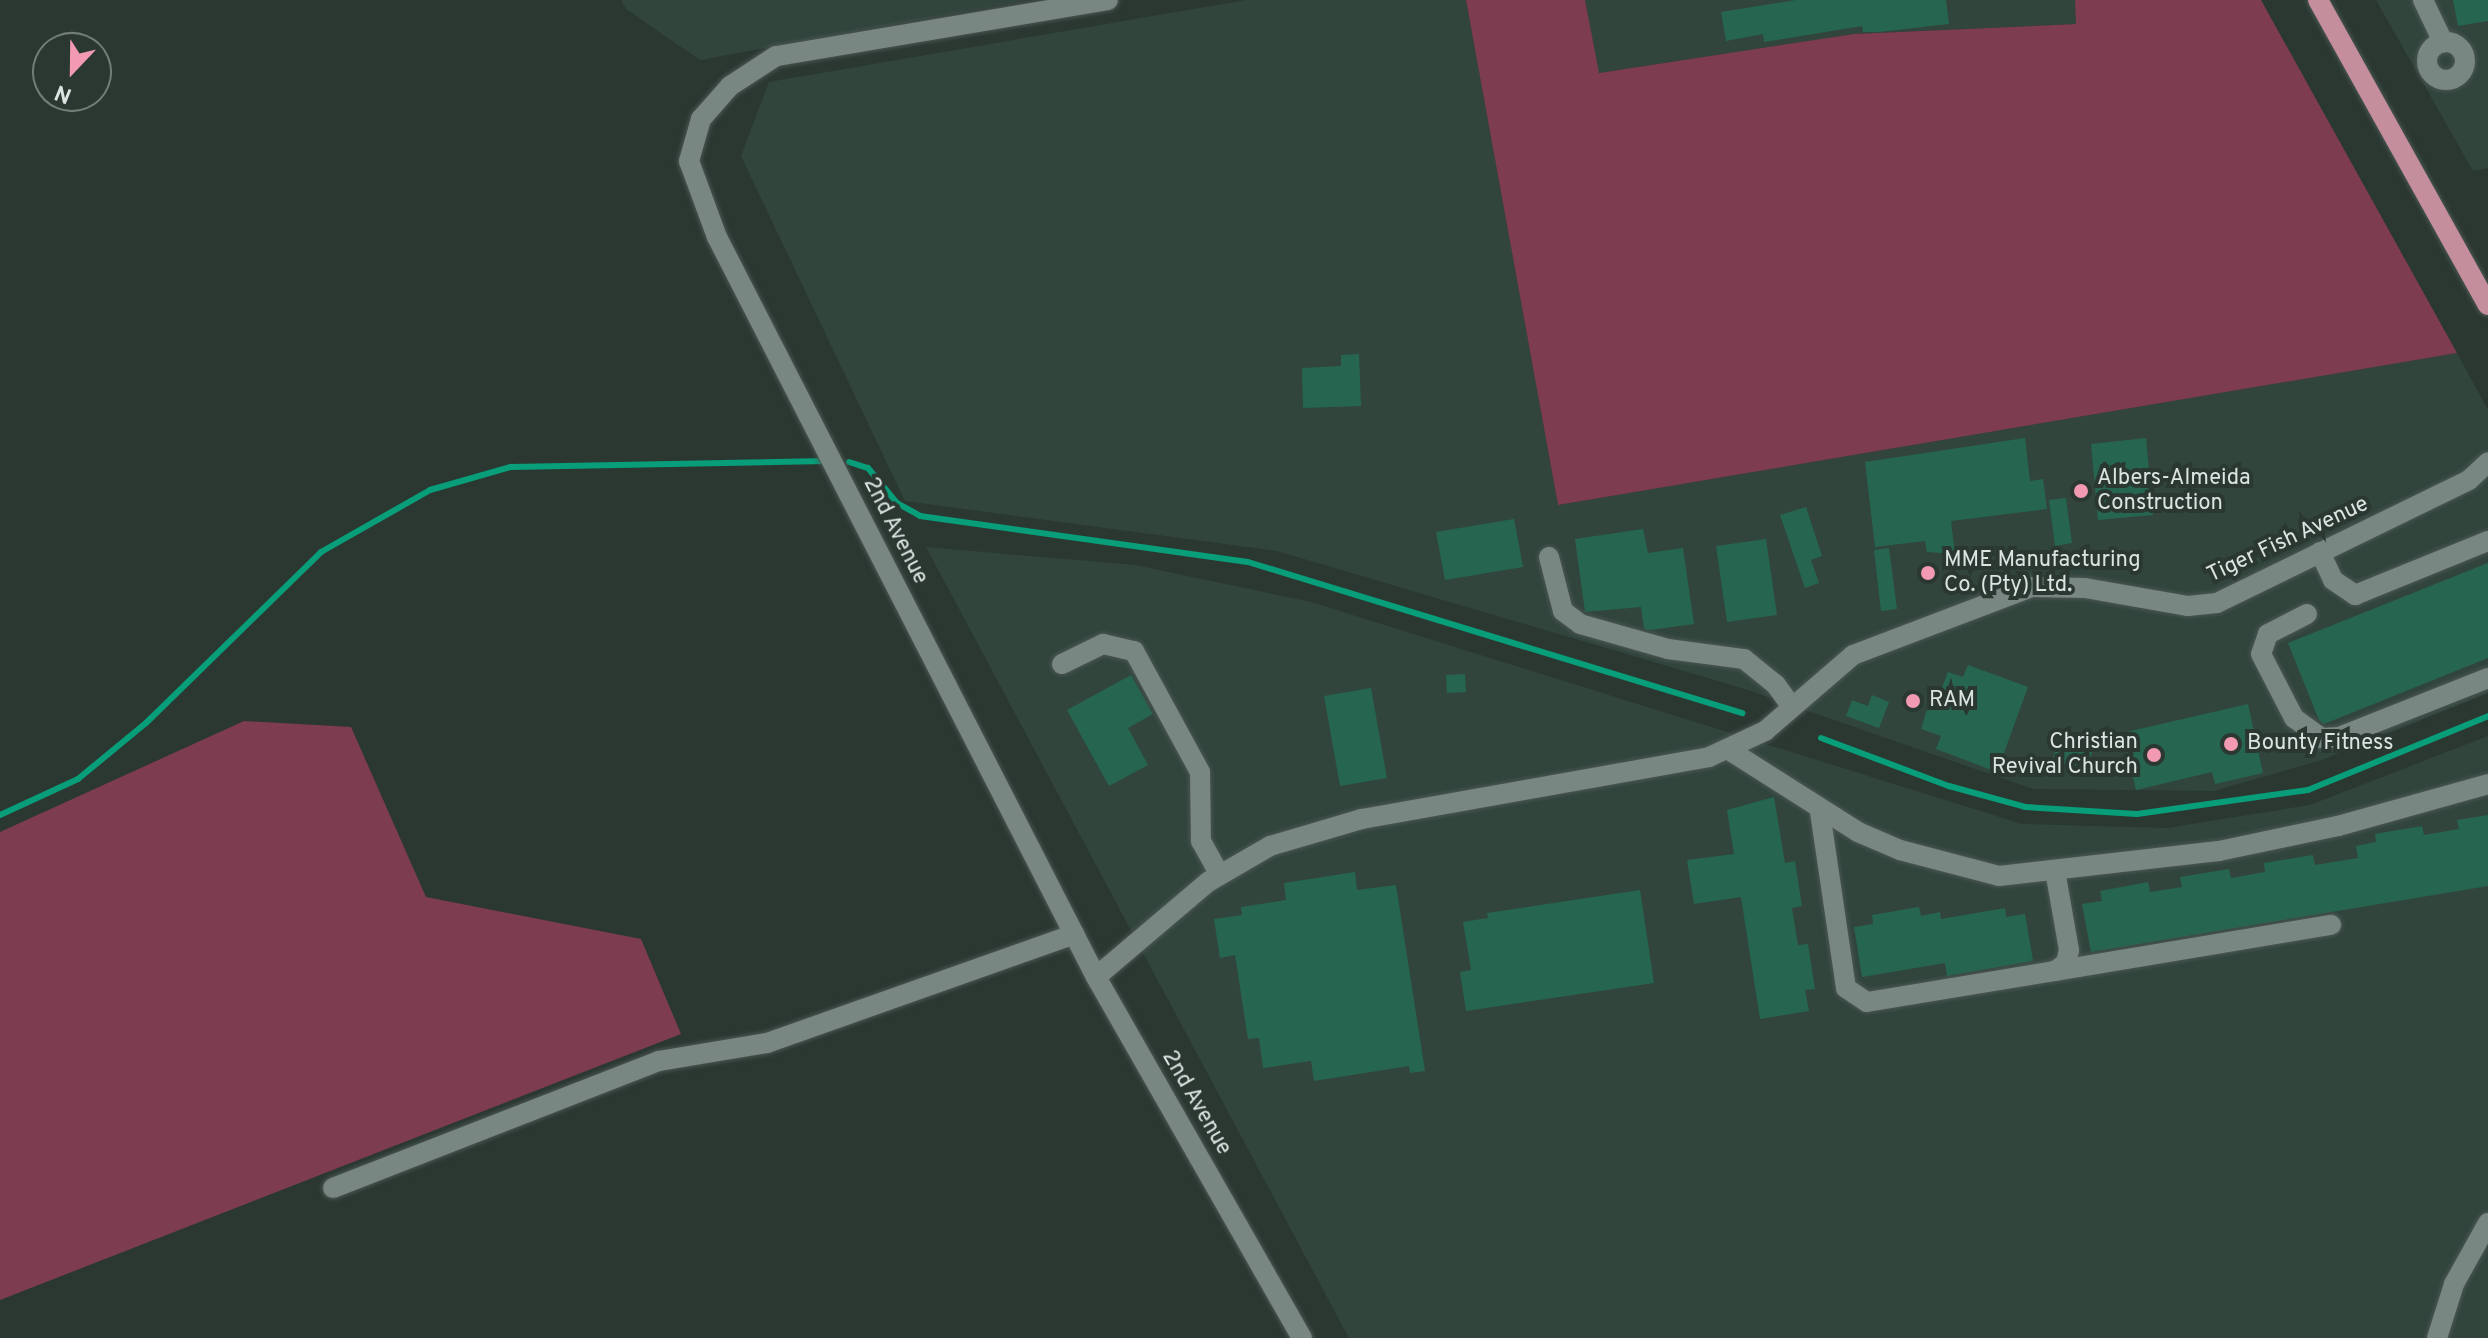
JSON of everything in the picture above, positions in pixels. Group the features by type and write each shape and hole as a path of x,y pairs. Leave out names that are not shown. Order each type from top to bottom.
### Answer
{"main road":[{"path":"2318,0 2486,296"}],"street":[{"name":"2nd Avenue","path":"1108,0 776,56 730,86 701,119 689,161 707,217 1096,977 1302,1338"},
{"path":"2423,0 2443,42"},
{"path":"2448,490 2469,480 2488,462"},
{"path":"2448,490 2488,473"},
{"name":"Tiger Fish Avenue","path":"1096,977 1219,874 1270,846 1362,819 1611,778 1729,750 1749,741 1853,655 2003,595 2057,586 2161,603 2217,603 2448,490"},
{"path":"2320,552 2333,580 2355,595 2488,541"},
{"path":"1549,557 1563,611 1580,624 1668,649 1744,659 1776,685 1792,707"},
{"path":"2307,614 2268,634 2261,654 2294,718 2308,733 2339,737 2488,678"},
{"path":"1062,664 1103,644 1134,651 1200,772 1201,841 1219,874"},
{"path":"1729,750 1820,812 1900,850 1999,876 2219,851 2338,826 2488,784"},
{"path":"1820,812 1846,988 1855,997 1867,1002 2331,925"},
{"path":"2055,871 2069,950 2066,963 2055,971"},
{"path":"333,1188 523,1118 659,1061 767,1043 1074,934"},
{"path":"2437,1338 2454,1284 2488,1223"}],"shaded area":[{"path":"621,0 1027,0 700,60 626,9"},
{"path":"1246,0 1466,0 1558,505 2457,353 2488,410 2488,693 2322,760 2214,791 2033,789 1745,689 1277,551 905,501 741,156 769,82"},
{"path":"1466,0 1585,0 1599,73 1854,34 2076,24 2075,0 2261,0 2457,353 1558,505"},
{"path":"1585,0 2075,0 2077,24 1854,34 1598,73"},
{"path":"2376,0 2488,0 2488,168 2473,171"},
{"path":"926,547 1135,565 1311,602 2022,824 2167,828 2310,805 2488,736 2488,1338 1349,1338"},
{"path":"244,721 351,727 426,897 641,939 681,1034 0,1300 0,832"}],"building":[{"path":"1796,0 1946,0 1949,24 1879,32 1863,32 1862,26 1764,42 1763,34 1726,41 1721,12"},
{"path":"2453,0 2488,0 2488,21 2458,26"},
{"path":"1359,354 1361,406 1303,408 1302,368 1341,366 1341,355"},
{"path":"2025,438 2030,481 2043,479 2047,509 1951,521 1955,554 1927,552 1925,541 1875,547 1865,462"},
{"path":"2146,438 2153,515 2098,520 2091,444"},
{"path":"2066,498 2072,543 2055,546 2049,500"},
{"path":"1806,507 1822,556 1811,560 1819,583 1805,588 1780,515"},
{"path":"1514,519 1523,567 1445,580 1436,532"},
{"path":"1643,529 1648,553 1683,548 1694,624 1644,629 1641,607 1585,612 1575,539"},
{"path":"1766,539 1777,615 1727,622 1716,546"},
{"path":"1889,548 1897,609 1881,611 1874,550"},
{"path":"2488,563 2488,658 2324,724 2319,720 2288,643"},
{"path":"1968,665 2028,687 1997,772 1936,749 1941,736 1921,729 1933,690 1940,693 1948,672 1963,677"},
{"path":"1465,674 1466,692 1447,693 1446,675"},
{"path":"1131,675 1153,714 1128,728 1148,765 1109,786 1067,710"},
{"path":"1371,688 1387,778 1340,786 1324,696"},
{"path":"1872,695 1889,702 1879,728 1846,716 1852,700 1868,706"},
{"path":"2248,704 2263,773 2215,784 2212,772 2136,790 2122,733"},
{"path":"2062,732 2095,744 2085,772 2052,760"},
{"path":"1774,797 1785,863 1795,861 1802,906 1792,908 1798,945 1808,944 1815,989 1805,990 1809,1011 1760,1019 1741,897 1694,904 1687,860 1734,854 1727,810"},
{"path":"2488,815 2488,886 2091,952 2082,904 2102,901 2100,891 2148,882 2150,892 2182,887 2180,877 2229,869 2231,878 2265,872 2264,863 2313,855 2315,865 2358,858 2356,846 2376,842 2375,834 2422,826 2424,835 2459,829 2457,820"},
{"path":"1355,872 1357,890 1396,885 1425,1071 1410,1073 1409,1066 1314,1081 1311,1061 1263,1068 1259,1038 1248,1039 1235,955 1220,958 1214,919 1242,915 1241,907 1286,900 1284,883"},
{"path":"1640,890 1654,983 1466,1011 1460,972 1471,970 1463,922 1488,918 1487,913"},
{"path":"1919,907 1921,916 1940,912 1941,919 2005,908 2006,917 2025,914 2033,961 1947,976 1945,963 1862,977 1854,927 1873,924 1872,915"}],"waterway":[{"path":"0,815 78,779 146,723 321,552 430,490 511,467 826,461"},
{"path":"849,462 868,468 897,503 920,516 1248,562 1742,713"},
{"path":"1821,738 1949,786 2025,807 2137,814 2308,790 2488,716"}],"place":[{"name":"Albers-Almeida Construction","path":"2081,491"},
{"name":"MME Manufacturing Co. (Pty) Ltd.","path":"1928,573"},
{"name":"RAM","path":"1913,701"},
{"name":"Bounty Fitness","path":"2231,744"},
{"name":"Christian Revival Church","path":"2154,755"}]}
